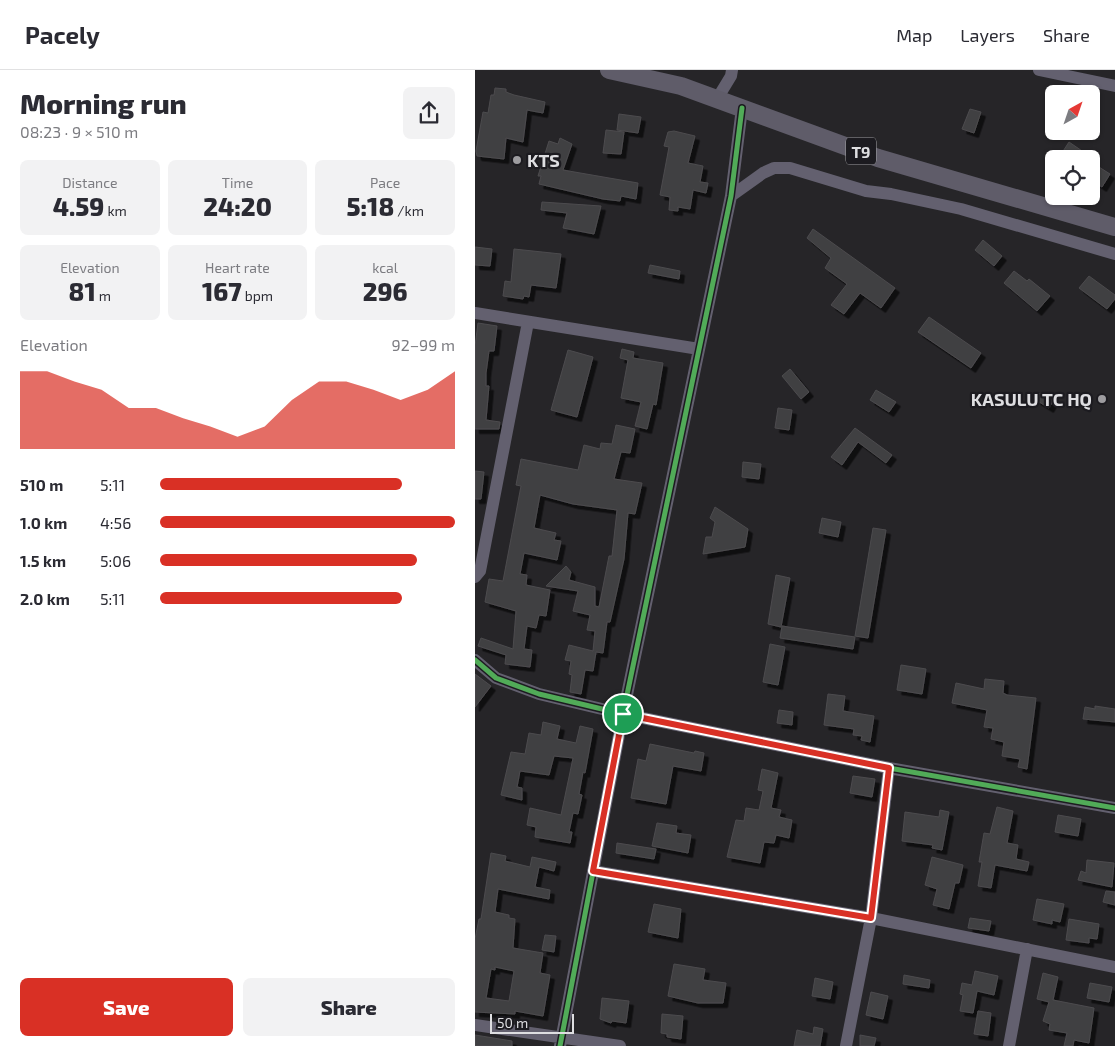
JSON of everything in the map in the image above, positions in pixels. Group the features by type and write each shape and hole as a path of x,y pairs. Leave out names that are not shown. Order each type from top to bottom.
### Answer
{"highway":[{"name":"T9","path":"609,70 681,86 878,158 1115,227"}],"street":[{"path":"717,99 731,76 732,70"},
{"path":"1039,70 1115,86"},
{"path":"560,1042 623,714 731,196 743,108"},
{"path":"731,196 763,173 774,168 790,168 866,191 891,194 961,209 1115,254"},
{"path":"475,313 699,349"},
{"path":"475,577 480,571 528,322"},
{"path":"475,660 497,678 539,694 623,714 889,768 1115,808"},
{"path":"846,1046 871,918 889,768"},
{"path":"593,871 871,918 1115,967"},
{"path":"1009,1046 1027,949"},
{"path":"475,1025 560,1042 620,1046"}],"building":[{"path":"495,88 506,89 506,92 514,95 545,102 543,113 527,110 523,142 506,138 504,159 477,156 476,151 483,112 488,113 491,95 494,95"},
{"path":"970,109 981,112 974,133 962,129"},
{"path":"619,114 641,117 638,133 617,130"},
{"path":"606,130 624,132 621,154 603,153"},
{"path":"674,131 695,136 688,163 703,166 700,182 708,183 706,193 693,190 690,209 678,207 678,211 669,210 670,197 660,195 669,147 664,146 668,132"},
{"path":"560,138 572,144 563,170 638,183 636,199 621,196 620,201 603,199 539,184 541,176 538,176 549,141 558,144"},
{"path":"1069,142 1081,150 1064,150"},
{"path":"1100,168 1110,174 1102,187 1100,186"},
{"path":"542,202 601,206 594,234 563,228 567,213 541,210"},
{"path":"813,229 895,288 881,308 860,293 844,314 831,305 847,284 825,268 831,258 807,238"},
{"path":"983,240 1002,256 994,266 975,250"},
{"path":"475,247 492,249 490,266 475,265"},
{"path":"514,249 561,254 556,288 531,285 529,297 524,296 523,299 503,296 505,281 511,282"},
{"path":"650,265 680,271 679,279 648,273"},
{"path":"1014,271 1027,281 1029,279 1050,296 1037,311 1004,283"},
{"path":"1089,276 1115,295 1115,299 1107,309 1079,288"},
{"path":"929,317 981,353 971,368 918,332"},
{"path":"478,323 497,326 494,351 489,351 486,373 486,386 489,386 486,420 500,422 499,429 475,429 475,346"},
{"path":"622,349 634,352 633,358 663,363 656,405 653,404 647,429 635,426 641,402 621,398 628,360 620,358"},
{"path":"568,350 593,357 577,417 551,410"},
{"path":"790,369 809,392 801,399 782,376"},
{"path":"876,390 896,402 889,412 870,400"},
{"path":"1040,393 1053,401 1049,408 1036,400"},
{"path":"778,408 792,410 789,430 775,428"},
{"path":"616,425 635,429 630,453 621,452 614,479 642,483 635,514 628,513 624,559 610,622 607,622 603,653 596,652 593,671 585,670 581,694 570,692 572,675 569,674 571,661 565,660 569,645 593,651 595,631 587,630 590,615 573,611 578,591 546,586 566,566 571,572 569,580 595,587 595,606 599,607 609,556 612,556 617,510 573,504 540,495 534,528 556,533 554,540 561,541 557,560 524,553 520,574 527,575 526,585 550,590 546,616 539,615 536,628 527,626 524,649 532,650 530,667 505,664 506,655 478,646 481,638 513,649 516,611 485,602 489,579 503,581 521,486 516,485 521,459 578,470 584,445 600,449 601,443 612,444"},
{"path":"855,428 892,455 886,463 858,442 842,465 831,457"},
{"path":"743,462 761,464 759,479 742,477"},
{"path":"475,471 484,472 481,499 475,499"},
{"path":"715,507 748,529 745,547 703,554 706,537 712,537 715,522 710,518"},
{"path":"822,518 841,522 838,537 819,533"},
{"path":"873,528 886,530 868,638 855,636"},
{"path":"776,575 790,578 781,627 768,624"},
{"path":"782,626 855,637 853,649 780,638"},
{"path":"770,644 785,647 778,685 763,682"},
{"path":"901,665 926,669 922,694 897,690"},
{"path":"475,674 491,686 475,707"},
{"path":"985,679 1004,681 1003,693 1007,695 1036,698 1027,769 1018,767 1020,759 1002,756 1004,742 991,739 993,728 984,727 987,710 952,703 956,683 984,689"},
{"path":"828,694 845,696 843,711 874,716 870,742 861,740 862,736 853,735 854,729 824,725"},
{"path":"1095,706 1115,709 1115,722 1083,719 1085,707 1095,709"},
{"path":"779,710 793,712 792,725 777,723"},
{"path":"543,722 560,726 557,739 576,743 580,726 593,729 579,794 582,795 578,814 573,813 569,832 572,832 570,843 535,837 536,827 527,825 530,808 561,815 573,758 554,756 549,775 520,771 517,787 522,788 522,800 501,795 511,752 525,754 529,733 541,735"},
{"path":"650,744 694,753 695,751 704,753 701,771 673,766 666,804 631,798 638,759 646,761"},
{"path":"762,769 778,773 771,808 781,810 779,817 792,820 789,838 776,835 774,843 764,842 760,863 727,857 736,820 744,821 746,808 759,810 763,791 758,790"},
{"path":"853,776 875,779 872,797 850,793"},
{"path":"997,807 1013,811 1007,843 1018,845 1016,859 1029,862 1027,871 995,865 991,888 978,886 982,862 979,862 984,833 990,834"},
{"path":"940,810 949,812 942,850 932,848 933,845 902,841 905,812 939,817"},
{"path":"1058,815 1081,819 1078,836 1055,832"},
{"path":"657,823 677,826 676,833 691,835 688,853 652,846"},
{"path":"617,843 656,849 654,859 616,853"},
{"path":"491,853 506,856 505,861 530,867 532,857 556,862 554,871 539,867 535,887 550,890 549,899 498,889 495,912 509,915 509,918 515,919 513,948 543,953 540,973 550,975 543,1016 515,1011 515,1014 475,1012 475,939 479,919 481,919","holes":["495,967 514,971 509,1001 486,998 491,969 495,970"]},
{"path":"932,857 963,865 959,883 955,883 949,909 933,905 937,889 925,885"},
{"path":"1087,860 1114,863 1112,887 1078,880 1081,871 1086,873"},
{"path":"1106,891 1115,892 1115,905 1103,902"},
{"path":"1037,899 1064,904 1060,922 1052,920 1052,924 1033,920"},
{"path":"654,904 681,909 678,938 648,932"},
{"path":"970,918 991,921 989,931 968,928"},
{"path":"1069,919 1099,924 1097,939 1089,938 1089,943 1066,940"},
{"path":"545,935 556,936 554,952 542,950"},
{"path":"674,964 705,969 703,980 726,983 723,1003 698,1003 668,996"},
{"path":"975,971 998,976 994,995 977,991 973,1013 960,1011 963,995 960,994 962,983 972,985"},
{"path":"1043,973 1058,977 1053,1000 1094,1008 1089,1043 1074,1040 1073,1046 1064,1046 1067,1033 1049,1030 1050,1024 1043,1021 1049,1002 1037,999"},
{"path":"904,975 930,980 929,988 903,984"},
{"path":"815,978 833,982 830,999 812,996"},
{"path":"1090,983 1112,987 1109,1002 1087,998"},
{"path":"871,992 888,996 883,1019 866,1015"},
{"path":"602,998 629,1001 626,1023 612,1021 611,1023 600,1019"},
{"path":"978,1011 991,1013 988,1036 974,1034"},
{"path":"662,1014 683,1016 681,1039 667,1037 667,1034 661,1033"},
{"path":"814,1027 823,1029 820,1046 794,1046 797,1030 813,1034"},
{"path":"475,1035 512,1041 512,1046 475,1046"},
{"path":"860,1035 876,1038 874,1046 860,1046"}],"cycle path":[{"path":"560,1046 623,714 731,196 742,108"},
{"path":"475,660 496,678 539,694 623,714 889,768 1115,808"}],"place":[{"name":"KTS","path":"517,160"},
{"name":"KASULU TC HQ","path":"1102,399"}],"route":[{"path":"623,714 889,768 871,918 593,871 623,714"}]}
